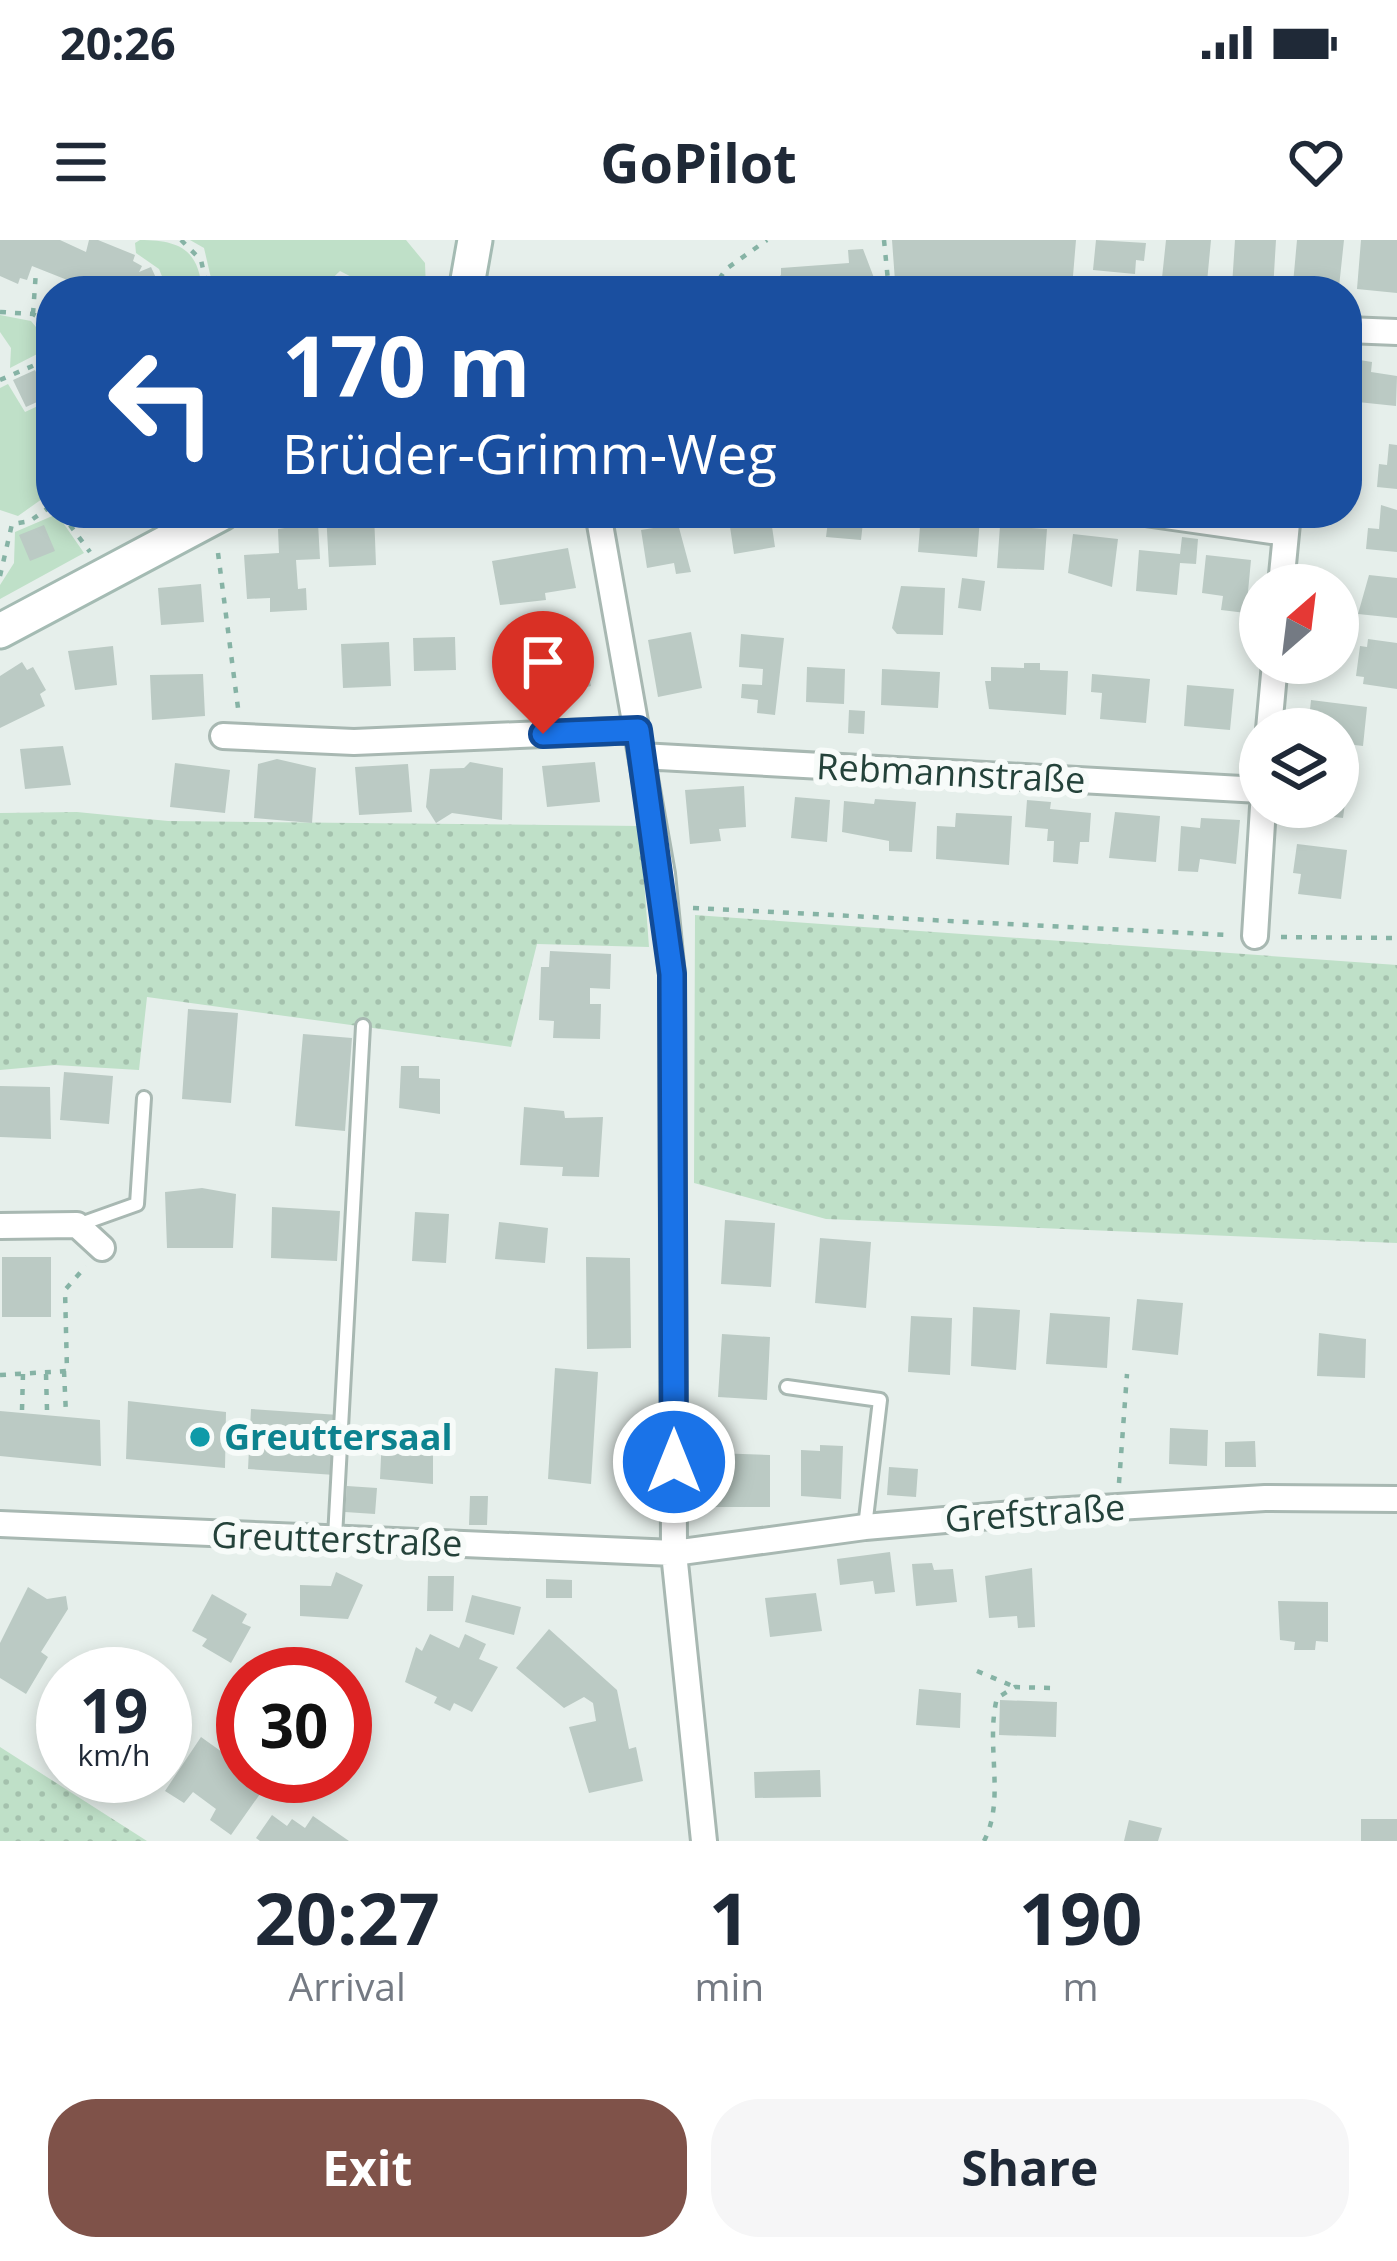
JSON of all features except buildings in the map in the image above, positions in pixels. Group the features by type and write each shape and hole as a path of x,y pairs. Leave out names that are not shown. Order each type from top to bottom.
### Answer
{"main road":[{"path":"469,276 476,240"},
{"path":"0,631 195,528"}],"street":[{"path":"1362,331 1397,332"},
{"path":"601,528 638,730 672,998 674,1553 704,1841"},
{"path":"1283,564 1287,528"},
{"path":"232,737 354,742 638,730"},
{"name":"Rebmannstraße","path":"641,756 1239,789"},
{"path":"1255,937 1262,828"},
{"path":"0,1226 77,1225 102,1248"},
{"name":"Grefstraße","path":"674,1553 865,1527 1117,1507 1264,1498 1397,1499"},
{"name":"Greutterstraße","path":"0,1524 674,1553"}],"lane":[{"path":"335,1539 363,1025"},
{"path":"77,1225 136,1204 145,1098"},
{"path":"788,1387 880,1400 865,1527"}],"path":[{"path":"181,240 201,260 205,276"},
{"path":"721,276 767,240"},
{"path":"884,240 888,276"},
{"path":"33,314 36,271"},
{"path":"0,312 36,316"},
{"path":"0,370 3,379 36,365"},
{"path":"0,576 7,532 12,524 36,517"},
{"path":"0,520 7,532"},
{"path":"72,528 95,559"},
{"path":"219,528 232,737"},
{"path":"664,907 1255,937 1397,938"},
{"path":"66,1414 65,1290 102,1248"},
{"path":"0,1375 64,1371"},
{"path":"46,1372 47,1410"},
{"path":"22,1410 23,1374"},
{"path":"1117,1507 1127,1374"},
{"path":"977,1671 1016,1687 1052,1688"},
{"path":"984,1841 997,1811 992,1720 998,1698 1016,1687"}],"green space":[{"path":"190,240 406,240 425,263 425,276 350,276 340,271 335,276 211,276 204,248"},
{"path":"135,243 176,245 192,257 200,276 162,276 136,253"},
{"path":"0,315 31,321 36,327 36,355 10,368 11,348 0,332"},
{"path":"8,384 25,412 36,407 36,503 18,516 0,510 0,388"},
{"path":"36,523 36,528 67,528 84,553 0,599 0,585 14,563 15,532"},
{"path":"77,812 168,821 640,826 649,947 537,944 511,1047 147,997 139,1070 55,1065 0,1070 0,813"},
{"path":"695,915 1397,965 1397,1243 826,1219 694,1183"},
{"path":"0,1747 36,1770 36,1803 88,1803 147,1841 0,1841"}],"place":[{"name":"Greuttersaal","path":"200,1437"}],"route":[{"path":"543,734 638,730 662,874 672,974 674,1462"}]}
